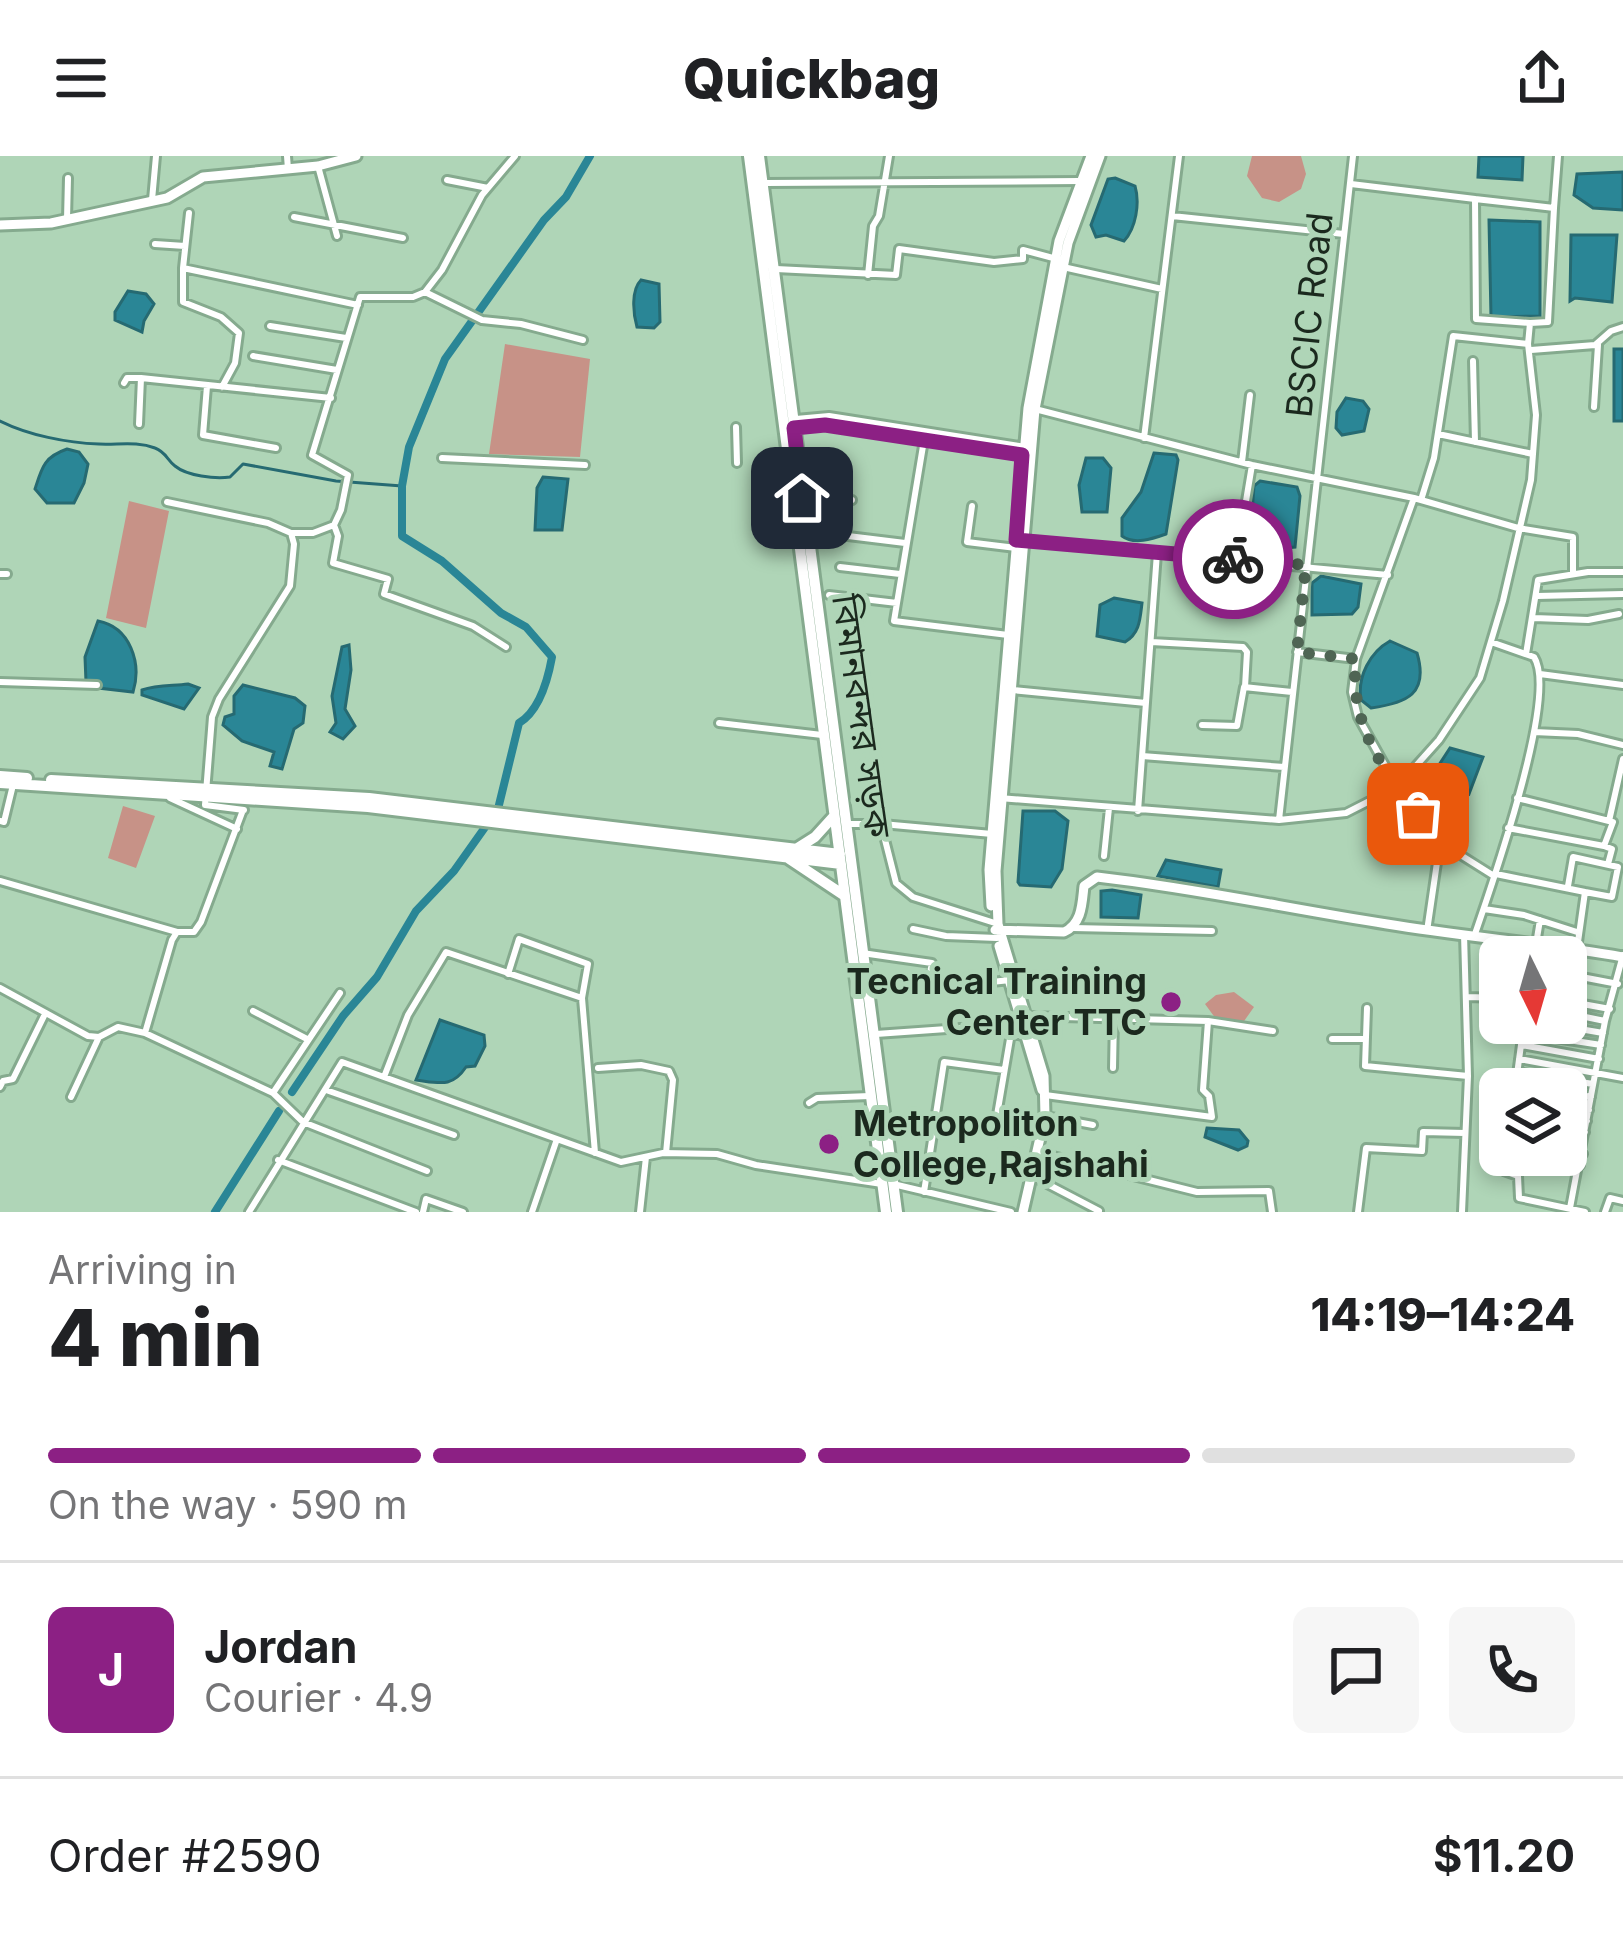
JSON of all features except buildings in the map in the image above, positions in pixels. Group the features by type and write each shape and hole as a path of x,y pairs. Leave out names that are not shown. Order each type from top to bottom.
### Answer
{"main road":[{"path":"0,225 68,219 167,198 202,177 318,166 356,156"},
{"name":"বিমানবন্দর সড়ক","path":"749,156 793,424 847,824 888,1184 886,1212"},
{"name":"বিমানবন্দর সড়ক","path":"759,156 870,1096 897,1212"},
{"path":"1027,452 1064,225 1091,156"},
{"path":"1023,1212 1046,1116 1044,1076 996,929 999,798 1027,452 1060,263 1100,156"},
{"path":"1008,689 1008,635 1019,543"},
{"path":"4,781 369,798 481,816"},
{"path":"4,781 164,796 206,794 245,805 368,806 481,816 841,859"},
{"path":"999,798 989,882 996,929 1044,1095"},
{"path":"791,852 830,824 835,814"},
{"path":"791,852 845,896"},
{"path":"996,929 1064,932 1073,928 1084,886 1097,878 1484,936"},
{"path":"1587,951 1623,956"}],"street":[{"path":"152,200 156,156"},
{"path":"287,156 288,169"},
{"path":"506,647 473,626 384,594 388,579 334,562 338,536 334,525 348,475 312,455 360,297 413,297 424,292 442,270 488,188 515,156"},
{"path":"868,275 889,156"},
{"path":"1144,439 1179,156"},
{"name":"BSCIC Road","path":"1279,820 1353,156"},
{"path":"1475,199 1476,319 1548,322 1558,156"},
{"path":"318,166 337,236"},
{"path":"68,178 68,219"},
{"path":"447,180 488,188"},
{"path":"762,183 1080,181"},
{"path":"1351,184 1554,208"},
{"path":"190,213 183,302 221,317 239,333 235,363 222,387"},
{"path":"1172,216 1344,234"},
{"path":"294,217 403,238"},
{"path":"155,244 185,246"},
{"path":"772,269 896,275 899,248 994,262 1023,260 1024,250 1162,289"},
{"path":"183,268 358,305"},
{"path":"424,292 482,320 521,324 583,340"},
{"path":"999,798 1279,820 1346,813 1396,787 1463,706 1480,678 1491,642 1533,454 1536,416 1530,323"},
{"path":"269,326 346,338"},
{"path":"1568,886 1574,857 1618,867 1612,897 1494,875 1440,842 1396,787 1358,717 1352,692 1356,659 1438,434 1453,335 1529,347 1598,342 1623,327"},
{"path":"1594,407 1598,342"},
{"path":"253,356 338,370"},
{"path":"1473,361 1475,442"},
{"path":"124,383 127,378 141,378 331,398"},
{"path":"139,424 141,378"},
{"path":"207,386 203,435 276,448"},
{"path":"1247,560 1239,543 1250,395"},
{"path":"1035,409 1247,464 1573,537 1574,573"},
{"path":"793,424 830,416 1027,452"},
{"path":"793,424 1027,452"},
{"path":"736,428 737,463"},
{"path":"1438,434 1533,454"},
{"path":"924,440 894,621 1008,635"},
{"path":"442,458 585,465"},
{"path":"802,498 852,500"},
{"path":"166,502 268,523 292,533 334,525"},
{"path":"972,506 967,542 1247,560 1388,575"},
{"path":"206,794 212,717 290,586 292,533"},
{"path":"840,535 905,543"},
{"path":"1138,811 1157,553"},
{"path":"840,567 900,574"},
{"path":"1526,654 1538,580 1623,572"},
{"path":"1537,596 1623,594"},
{"path":"829,595 897,603"},
{"path":"1533,617 1588,620 1619,614"},
{"path":"1150,642 1243,647 1247,652 1237,726 1202,724"},
{"path":"1462,1212 1470,934 1484,909 1534,732 1540,674 1539,665 1526,654 1491,642"},
{"path":"1297,652 1356,659"},
{"path":"1540,674 1623,685"},
{"path":"0,682 97,685"},
{"path":"1245,687 1292,692"},
{"path":"1008,689 1146,703"},
{"path":"719,723 826,735"},
{"path":"1534,732 1578,734 1623,746"},
{"path":"1142,757 1285,767"},
{"path":"1609,821 1623,759"},
{"path":"0,832 4,781"},
{"path":"164,796 237,829"},
{"path":"1516,798 1613,822 1608,864"},
{"path":"0,881 177,932 194,932 245,805"},
{"path":"1104,856 1109,808"},
{"path":"847,824 992,834"},
{"path":"881,824 896,883 913,897 996,929"},
{"path":"1508,828 1623,851"},
{"path":"1427,931 1440,842"},
{"path":"1577,936 1585,892"},
{"path":"1484,909 1577,932"},
{"path":"1537,936 1540,920"},
{"path":"1073,928 1212,931"},
{"path":"913,929 946,936 996,929"},
{"path":"145,1033 177,932"},
{"path":"508,974 516,940 588,964 582,998 595,1153"},
{"path":"384,1077 408,1015 446,952 582,998"},
{"path":"862,953 932,962 927,989 1010,980"},
{"path":"1587,1121 1605,1021 1623,956"},
{"path":"1587,978 1618,984"},
{"path":"0,988 88,1036 99,1037 118,1028 145,1033 274,1093 303,1122 427,1171"},
{"path":"274,1093 340,993"},
{"path":"1466,997 1479,997"},
{"path":"1587,1005 1610,1009"},
{"path":"1367,1007 1366,1066 1468,1076"},
{"path":"254,1012 308,1039"},
{"path":"0,1087 13,1079 27,1057 45,1014"},
{"path":"1027,1016 1208,1021 1273,1031"},
{"path":"1113,1068 1114,1017"},
{"path":"1587,1017 1605,1021"},
{"path":"1044,1095 1212,1118 1209,1096 1203,1090 1208,1021"},
{"path":"873,1035 950,1027 1024,1036"},
{"path":"1587,1030 1604,1033"},
{"path":"997,1115 1011,1034"},
{"path":"71,1097 99,1037"},
{"path":"1332,1039 1364,1039"},
{"path":"1587,1043 1601,1045"},
{"path":"1518,1068 1522,1045 1598,1059"},
{"path":"1519,1059 1623,1078"},
{"path":"249,1212 342,1062 621,1162 666,1153 717,1154 756,1165 888,1184 1011,1212"},
{"path":"924,1192 944,1062 1004,1070"},
{"path":"598,1068 641,1065 669,1071 673,1080 666,1153"},
{"path":"1587,1083 1593,1084"},
{"path":"326,1090 454,1136"},
{"path":"809,1103 870,1096"},
{"path":"1587,1096 1591,1097"},
{"path":"1046,1116 1093,1125"},
{"path":"1358,1212 1366,1148 1422,1151 1423,1132 1465,1133"},
{"path":"532,1212 556,1139"},
{"path":"1037,1152 1197,1192 1269,1191 1272,1212"},
{"path":"640,1212 646,1157"},
{"path":"278,1160 419,1212 426,1199 463,1212"},
{"path":"1032,1176 1099,1211"},
{"path":"1518,1176 1519,1198 1585,1212"},
{"path":"1570,1208 1578,1176"},
{"path":"1605,1212 1610,1198 1623,1201"}],"shaded area":[{"path":"1252,156 1301,156 1306,174 1301,189 1279,202 1262,198 1247,176"},
{"path":"505,344 590,359 580,457 489,454"},
{"path":"129,501 169,511 146,628 106,618"},
{"path":"123,806 155,816 136,868 108,858"},
{"path":"1234,992 1254,1007 1242,1024 1216,1019 1205,1004 1216,995"}],"water":[{"path":"1479,156 1523,156 1522,180 1478,177"},
{"path":"1623,172 1623,210 1593,208 1574,195 1577,174"},
{"path":"1108,179 1135,186 1136,193 1134,222 1124,241 1096,237 1091,225"},
{"path":"1489,220 1540,222 1540,316 1491,317"},
{"path":"1571,235 1617,235 1612,302 1570,301"},
{"path":"641,280 659,284 660,322 654,328 637,327 634,296"},
{"path":"128,291 146,294 154,304 142,332 115,320"},
{"path":"1614,349 1623,349 1623,421 1614,421"},
{"path":"1346,398 1363,401 1369,409 1364,431 1342,435 1336,428 1337,412"},
{"path":"67,449 79,452 88,464 84,483 74,503 47,503 35,489 40,475 49,459"},
{"path":"1154,453 1176,455 1178,460 1166,534 1132,540 1122,536 1122,518 1141,492"},
{"path":"1086,458 1103,458 1111,468 1107,512 1082,512 1079,485"},
{"path":"543,477 568,479 562,530 535,530 537,488"},
{"path":"1260,481 1297,487 1295,547 1273,549 1250,540 1254,486"},
{"path":"1321,576 1361,584 1358,607 1352,614 1312,615 1312,583"},
{"path":"1114,598 1142,603 1136,630 1125,642 1097,636 1100,605"},
{"path":"98,621 118,631 131,648 136,670 133,692 86,682 85,657"},
{"path":"1390,641 1417,653 1420,678 1405,699 1371,708 1361,700 1363,674 1376,652"},
{"path":"349,645 345,709 355,726 343,739 330,732 336,723 332,696 342,647"},
{"path":"188,684 199,688 184,709 142,695 148,688"},
{"path":"243,685 295,698 305,706 303,723 294,729 282,769 270,766 274,752 242,741 223,725 225,717 234,714 234,696"},
{"path":"1450,748 1483,757 1469,794 1435,771"},
{"path":"1023,811 1055,811 1068,821 1062,869 1051,887 1018,882"},
{"path":"1166,860 1221,870 1218,887 1158,876"},
{"path":"1101,891 1141,895 1138,918 1101,917"},
{"path":"440,1020 484,1035 485,1046 475,1066 466,1067 450,1081 416,1080"},
{"path":"1207,1128 1239,1130 1247,1146 1238,1150 1205,1137"}],"waterway":[{"path":"292,1092 343,1016 377,977 416,911 454,871 498,809 519,723 532,711 545,684 552,657 526,627 402,536 402,486 409,447 445,359 544,220 566,197 590,156"},
{"path":"0,421 61,440 148,446 180,469 201,476 230,477 243,464 336,481 402,486"},
{"path":"215,1212 279,1111"}],"way so far":[{"path":"1233,559 1306,565 1297,652 1356,659 1352,692 1358,717 1396,787 1418,814"}],"place":[{"name":"Tecnical Training Center TTC","path":"1171,1002"},
{"name":"Metropoliton College,Rajshahi","path":"829,1144"}],"route":[{"path":"802,498 794,428 825,425 1022,455 1016,540 1233,559"}]}
